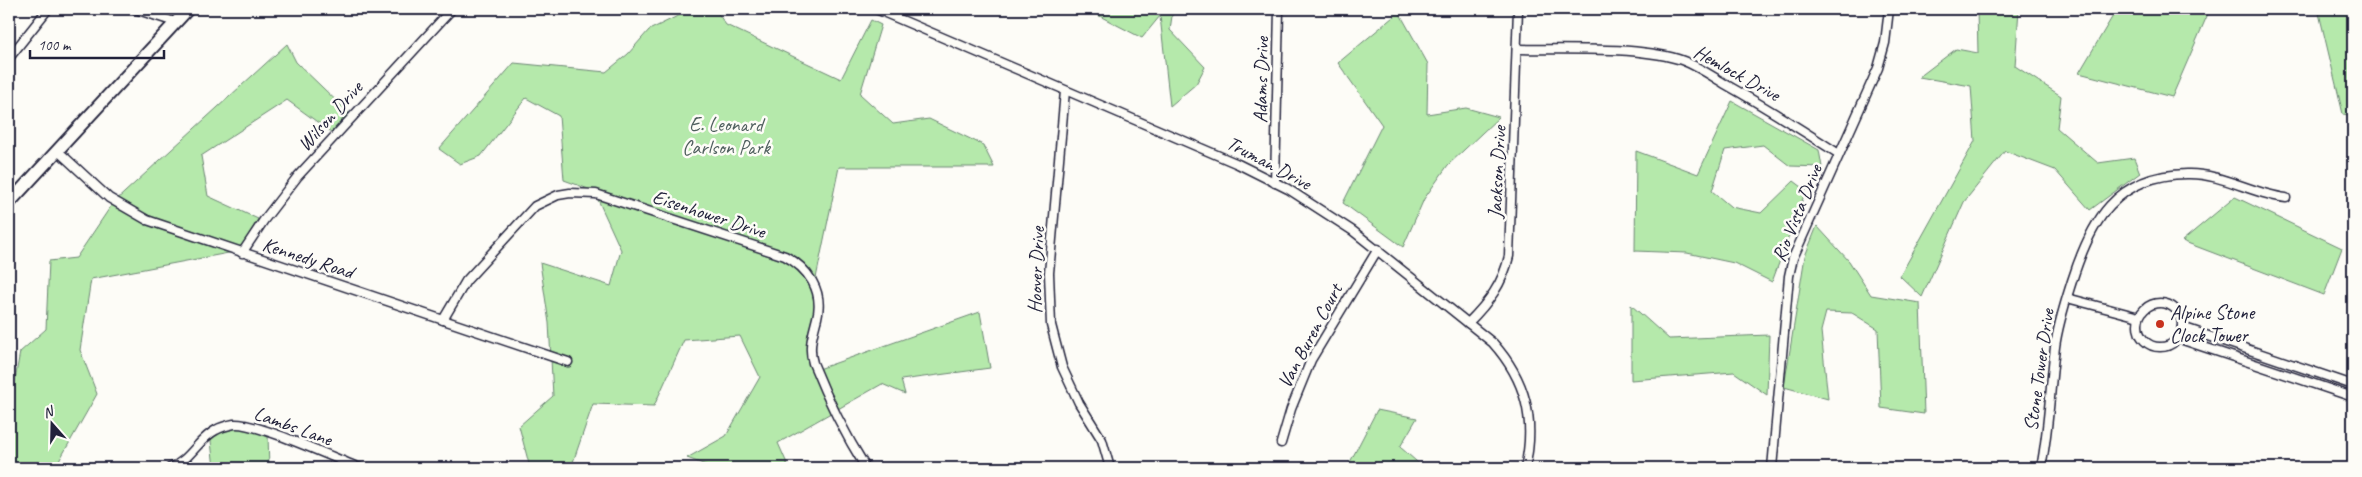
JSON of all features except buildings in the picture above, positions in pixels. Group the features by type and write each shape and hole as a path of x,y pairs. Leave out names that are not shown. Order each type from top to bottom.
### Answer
{"main road":[{"path":"9,203 188,9"}],"street":[{"path":"9,58 48,9"},
{"path":"135,9 175,22"},
{"name":"Wilson Drive","path":"242,253 264,220 298,176 452,9"},
{"name":"Truman Drive","path":"876,9 1198,146 1275,182 1321,209 1378,249 1468,322 1504,356 1522,384 1530,417 1531,434 1525,468"},
{"name":"Adams Drive","path":"1275,182 1279,9"},
{"name":"Jackson Drive","path":"1468,322 1492,297 1500,283 1509,256 1518,9"},
{"name":"Rio Vista Drive","path":"1772,468 1789,276 1798,243 1878,68 1885,43 1889,9"},
{"name":"Hemlock Drive","path":"1518,49 1635,53 1679,59 1694,65 1764,106 1839,154"},
{"name":"Hoover Drive","path":"1065,91 1049,266 1050,315 1062,367 1079,403 1102,440 1110,468"},
{"name":"Kennedy Road","path":"58,151 108,198 127,210 167,229 568,362"},
{"name":"Stone Tower Drive","path":"2041,468 2048,428 2059,320 2085,243 2094,225 2116,200 2146,181 2174,174 2207,175 2268,196 2286,198"},
{"name":"Eisenhower Drive","path":"443,320 466,281 526,214 546,200 570,193 596,194 785,256 803,268 815,286 818,306 810,340 813,362 836,412 866,468"},
{"name":"Van Buren Court","path":"1281,443 1291,410 1311,360 1378,249"},
{"path":"2067,298 2139,317"},
{"path":"2161,303 2168,304 2179,313 2182,327 2177,338 2166,346 2152,346 2146,342 2138,331 2139,317 2147,306 2161,303"},
{"path":"2182,327 2353,385"},
{"path":"2177,338 2353,397"},
{"name":"Lambs Lane","path":"170,468 176,466 191,453 206,435 235,424 258,428 360,468"}],"green space":[{"name":"E. Leonard Carlson Park","path":"692,9 715,9 726,25 841,79 871,20 881,25 860,94 893,124 929,119 983,145 994,167 839,167 815,283 816,370 980,312 990,368 901,380 905,394 882,384 778,443 789,468 714,468 687,458 726,436 760,377 740,336 684,340 654,406 593,404 571,468 530,468 519,426 553,396 549,323 540,263 611,286 621,250 594,191 564,180 559,116 526,98 481,156 460,164 439,149 514,63 606,72 628,54 649,30"},
{"path":"1086,9 1173,9 1170,30 1205,67 1196,84 1170,106 1160,16 1142,38"},
{"path":"1977,9 2019,9 2015,66 2061,96 2057,128 2098,163 2134,158 2140,173 2090,210 2055,170 2005,151 1964,202 1922,297 1900,276 1975,141 1971,86 1919,77 1956,49 1978,53"},
{"path":"2117,9 2210,9 2172,97 2079,73"},
{"path":"2318,9 2353,9 2353,116 2343,114"},
{"path":"1399,12 1428,64 1427,114 1466,108 1499,117 1448,165 1424,199 1403,247 1343,203 1382,125 1338,63"},
{"path":"287,44 296,62 349,113 331,132 287,100 201,156 208,196 258,219 239,251 91,279 80,350 97,394 55,468 9,468 9,413 20,352 46,329 49,261 76,258 113,203"},
{"path":"1732,101 1819,150 1822,167 1790,166 1763,145 1725,150 1712,191 1731,207 1761,213 1794,181 1806,190 1772,282 1734,263 1687,253 1635,251 1636,151 1698,174"},
{"path":"2235,197 2342,248 2324,295 2182,241"},
{"path":"1817,226 1849,261 1871,295 1920,303 1924,414 1881,408 1878,329 1852,313 1826,312 1821,331 1828,399 1784,387 1805,256"},
{"path":"1631,305 1669,339 1769,335 1767,395 1734,372 1631,380"},
{"path":"1377,410 1417,418 1400,447 1424,468 1347,468"},
{"path":"237,423 268,435 269,468 214,468 210,432"}],"place":[{"name":"Alpine Stone Clock Tower","path":"2160,324"}]}
